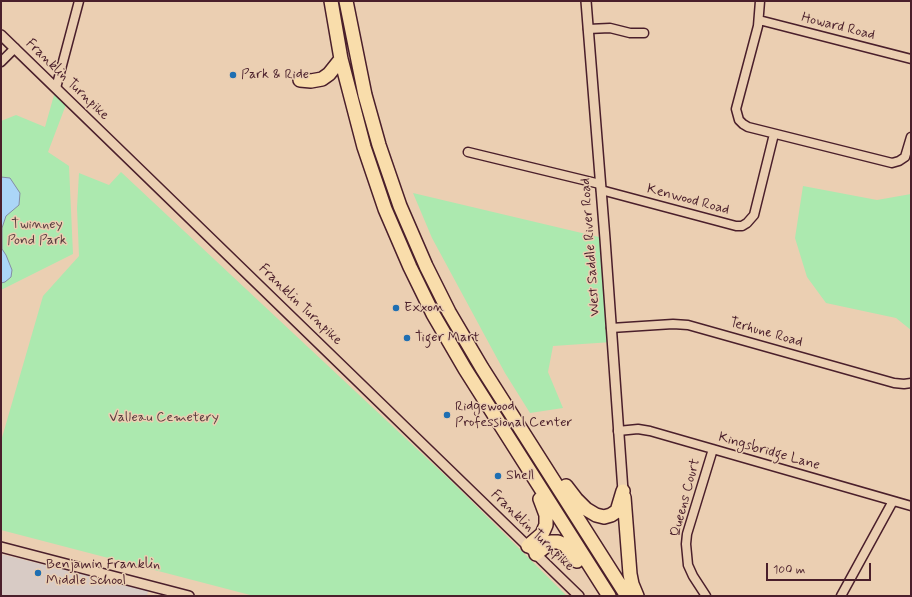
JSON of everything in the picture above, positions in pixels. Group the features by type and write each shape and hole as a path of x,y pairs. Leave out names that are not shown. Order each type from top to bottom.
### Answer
{"highway":[{"path":"322,1 332,5 341,59 357,123 372,172 404,256 448,342 609,596"},
{"path":"346,1 359,70 372,121 391,182 410,231 431,278 459,329 530,445 627,596"},
{"path":"300,80 311,81 322,79 329,74 341,59"},
{"path":"530,445 563,481 581,505 596,515 608,517 614,513 618,508 623,491"},
{"path":"527,468 547,519 544,532 532,550"},
{"path":"623,491 630,574 637,596"},
{"path":"532,550 551,542 562,543 569,549 602,596"}],"street":[{"path":"56,88 79,1"},
{"name":"West Saddle River Road","path":"586,1 606,240 623,491"},
{"path":"760,1 759,20 737,105 739,120 748,127 892,163 899,162 905,157 911,137"},
{"name":"Howard Road","path":"759,20 911,59"},
{"path":"588,29 610,28 630,33 644,32"},
{"name":"Franklin Turnpike","path":"1,34 579,596"},
{"path":"1,62 14,48"},
{"name":"Kenwood Road","path":"601,187 736,226 742,226 748,223 754,215 774,134"},
{"path":"468,152 601,187"},
{"name":"Terhune Road","path":"611,328 673,324 688,325 894,383 911,383"},
{"name":"Kingsbridge Lane","path":"618,431 644,429 911,506"},
{"name":"Queens Court","path":"706,596 690,570 686,554 686,544 713,449"},
{"path":"841,596 893,501"},
{"path":"1,547 189,596"}],"shaded area":[{"name":"Benjamin Franklin Middle School","path":"1,554 148,591 147,596 1,596"}],"green space":[{"name":"Twinney Pond Park","path":"56,88 67,102 48,152 69,166 73,254 1,290 1,121 16,115 45,127"},
{"name":"Valleau Cemetery","path":"121,172 450,480 567,596 254,596 1,530 1,441 43,296 79,256 77,208 79,173 109,185"},
{"path":"803,186 877,200 911,194 911,330 896,318 826,303 807,277 795,238"},
{"path":"413,193 607,239 612,342 553,346 548,372 563,408 530,413 505,373 432,238"}],"water":[{"path":"1,177 10,178 20,193 19,205 6,216 2,228 2,249 12,270 11,277 5,282 1,283"}],"place":[{"name":"Park & Ride","path":"233,75"},
{"name":"Exxon","path":"396,308"},
{"name":"Tiger Mart","path":"407,338"},
{"name":"Ridgewood Professional Center","path":"447,415"},
{"name":"Shell","path":"498,476"},
{"name":"Benjamin Franklin Middle School","path":"38,573"}]}
